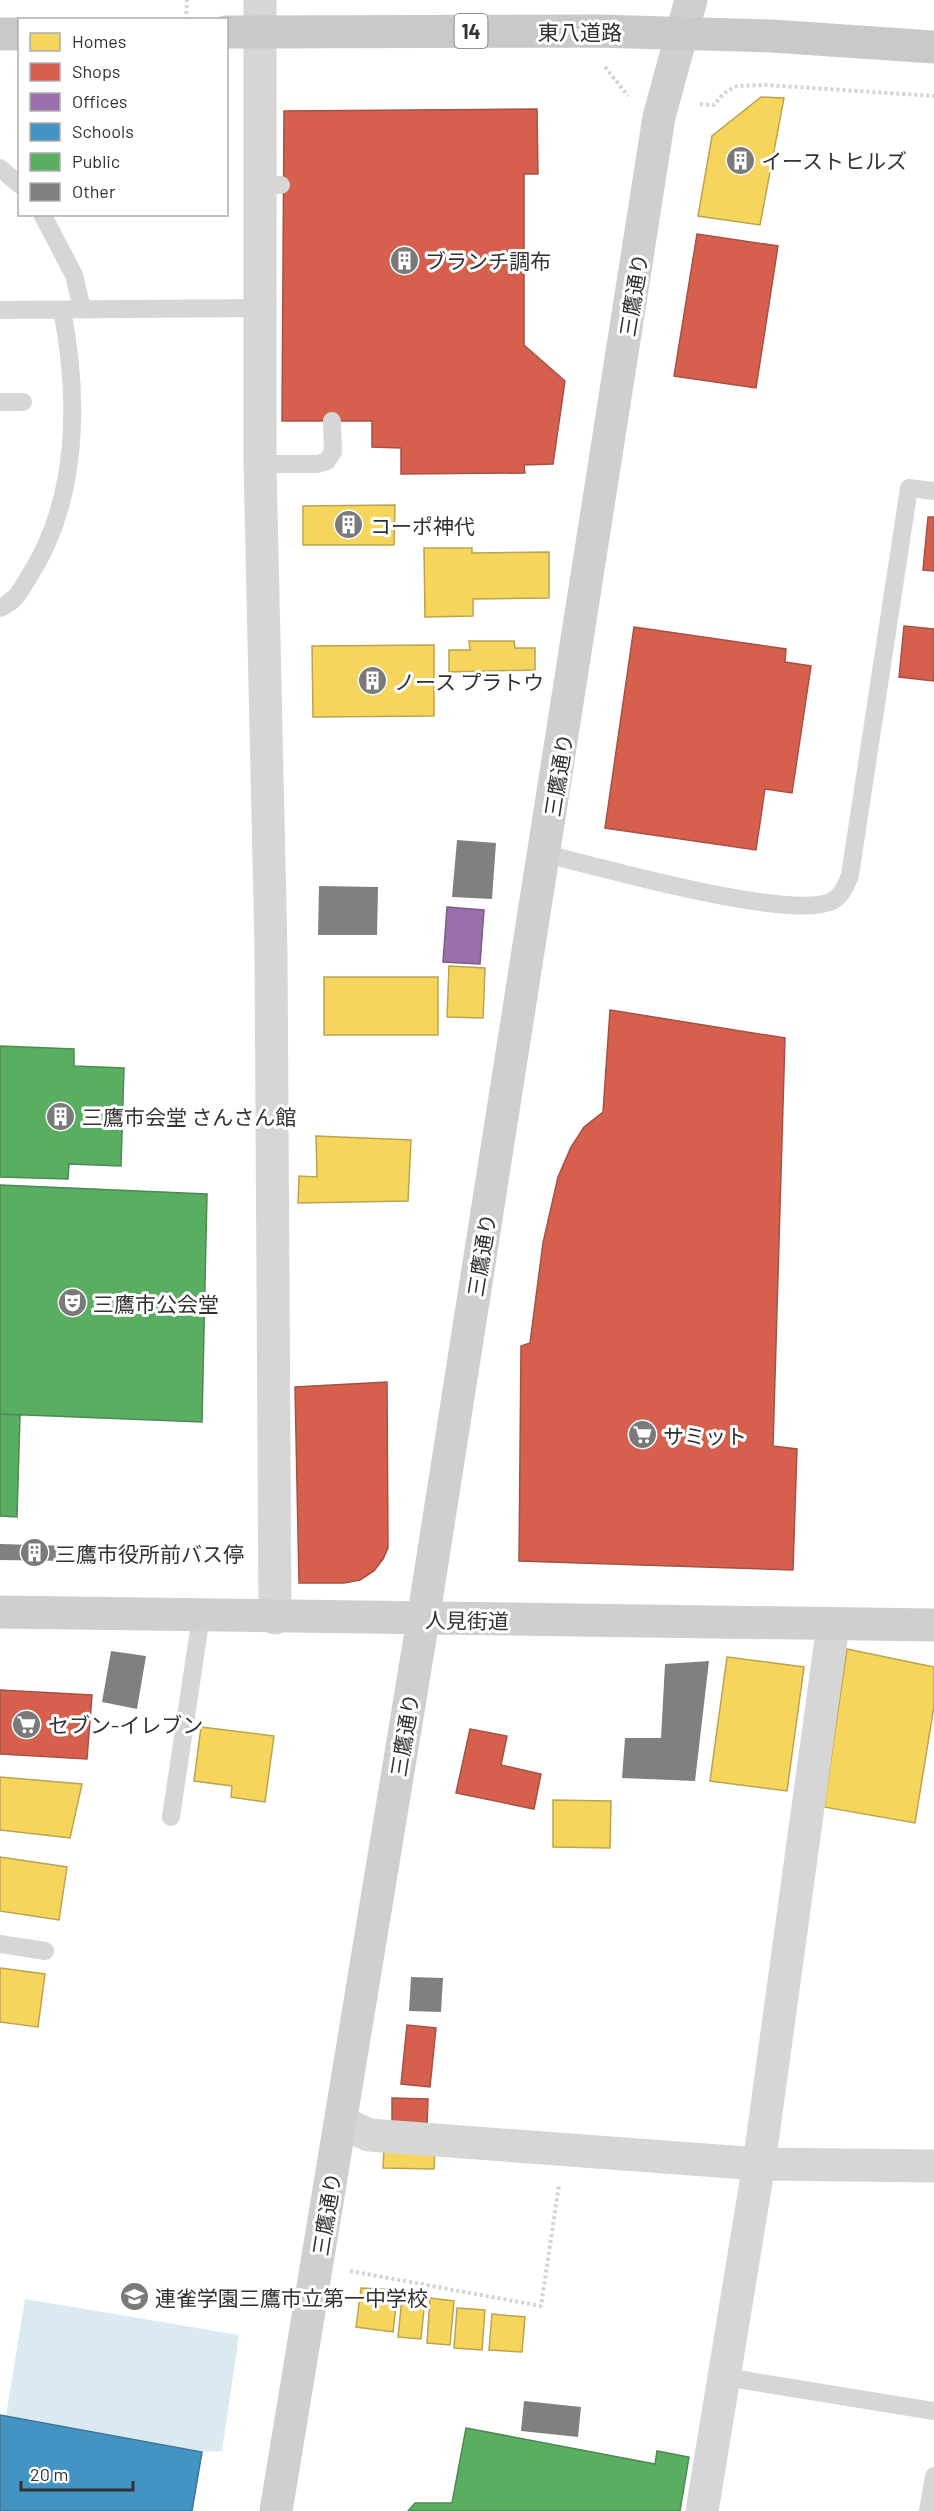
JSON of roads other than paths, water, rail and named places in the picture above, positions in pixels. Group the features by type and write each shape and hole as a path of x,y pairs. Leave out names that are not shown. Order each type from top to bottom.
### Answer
{"main road":[{"name":"三鷹通り","path":"276,2511 423,1620 659,117 691,0"},
{"name":"東八道路","path":"228,31 260,16 596,31 772,36 934,47"},
{"path":"0,34 18,34"},
{"name":"人見街道","path":"0,1612 275,1618 934,1625"}],"street":[{"path":"260,16 271,185 260,308 260,464 271,950 275,1618"},
{"path":"702,2511 759,2164 833,1625"},
{"path":"340,2122 369,2135 759,2164 934,2166"}],"lane":[{"path":"0,168 18,183"},
{"path":"43,216 74,275 82,309"},
{"path":"0,310 260,308"},
{"path":"0,619 52,536 69,470 71,438 69,370 62,310"},
{"path":"0,402 23,402"},
{"path":"260,464 317,464 327,461 333,452 332,422"},
{"path":"545,854 681,888 733,897 776,903 809,904 832,901 844,889 850,875 909,488 934,491"},
{"path":"171,1817 201,1616"},
{"path":"0,1944 45,1951"},
{"path":"725,2378 934,2411"},
{"path":"928,2511 934,2476"}],"place":[{"name":"イーストヒルズ","path":"740,160"},
{"name":"ブランチ調布","path":"404,260"},
{"name":"コーポ神代","path":"349,525"},
{"name":"ノース プラトウ","path":"373,681"},
{"name":"三鷹市会堂 さんさん館","path":"61,1116"},
{"name":"三鷹市公会堂","path":"72,1303"},
{"name":"サミット","path":"642,1435"},
{"name":"三鷹市役所前バス停","path":"34,1553"},
{"name":"セブン-イレブン","path":"27,1724"},
{"name":"連雀学園三鷹市立第一中学校","path":"134,2297"}]}
